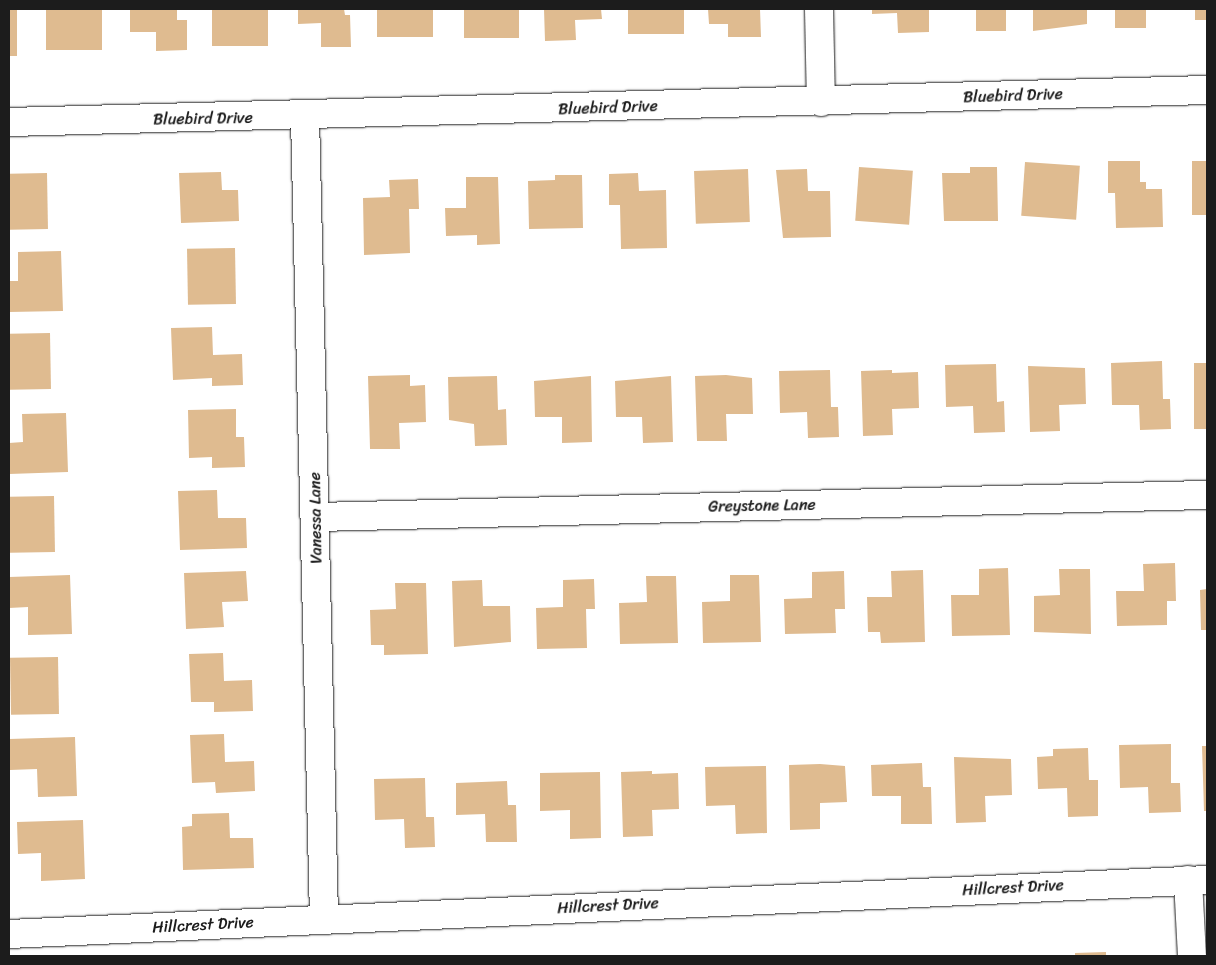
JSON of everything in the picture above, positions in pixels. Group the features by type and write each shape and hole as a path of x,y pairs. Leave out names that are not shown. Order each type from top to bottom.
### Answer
{"street":[{"path":"819,9 821,102"},
{"name":"Bluebird Drive","path":"9,122 305,117 1207,90"},
{"name":"Vanessa Lane","path":"305,117 317,517 324,919"},
{"name":"Greystone Lane","path":"317,517 1207,495"},
{"path":"1192,956 1198,880"},
{"name":"Hillcrest Drive","path":"9,934 1198,880"}],"building":[{"path":"9,9 17,9 17,56 9,56"},
{"path":"46,9 102,9 102,50 46,50"},
{"path":"130,9 177,9 177,20 187,20 187,50 156,51 156,32 130,32"},
{"path":"212,9 268,9 268,46 212,46"},
{"path":"298,9 344,9 345,15 350,15 351,47 321,47 321,23 298,24"},
{"path":"377,9 433,9 433,37 377,37"},
{"path":"464,9 519,9 519,38 464,38"},
{"path":"544,9 601,9 602,19 575,20 576,40 545,41"},
{"path":"628,9 684,9 684,34 628,34"},
{"path":"708,9 760,9 761,37 728,37 728,24 709,24"},
{"path":"872,9 929,9 929,32 898,33 897,13 872,14"},
{"path":"976,9 1006,9 1006,31 976,31"},
{"path":"1033,9 1087,9 1087,24 1033,31"},
{"path":"1115,9 1146,9 1146,28 1115,28"},
{"path":"1195,9 1207,9 1207,20 1195,20"},
{"path":"1108,161 1140,161 1140,182 1146,182 1146,189 1162,189 1163,227 1116,228 1115,193 1108,193"},
{"path":"1192,161 1207,161 1207,215 1192,215"},
{"path":"1025,162 1080,166 1076,220 1021,216"},
{"path":"859,167 913,171 909,225 855,221"},
{"path":"970,167 997,167 998,221 944,221 942,173 970,173"},
{"path":"748,169 750,222 696,224 694,171"},
{"path":"807,169 808,191 830,191 831,237 783,238 776,170"},
{"path":"221,172 222,190 238,190 239,221 181,223 179,173"},
{"path":"47,173 48,229 10,230 9,174"},
{"path":"638,173 639,191 666,190 667,248 621,249 620,205 609,205 609,174"},
{"path":"555,175 582,175 583,228 529,229 528,181 555,180"},
{"path":"466,177 498,177 500,244 477,245 477,235 446,236 445,208 466,208"},
{"path":"418,179 419,209 409,209 410,253 364,255 363,198 390,197 389,180"},
{"path":"235,248 236,304 188,305 187,249"},
{"path":"61,251 63,311 9,312 9,281 18,281 18,252"},
{"path":"212,327 213,355 242,354 243,385 212,386 212,378 173,380 171,328"},
{"path":"50,333 51,389 10,390 9,334"},
{"path":"1162,361 1163,399 1170,399 1171,429 1140,430 1139,405 1112,405 1111,363"},
{"path":"1194,363 1207,363 1207,429 1194,429"},
{"path":"996,364 997,402 1004,401 1005,432 974,433 973,406 946,407 945,365"},
{"path":"1028,366 1085,368 1086,404 1059,405 1060,431 1030,432"},
{"path":"830,370 831,407 838,407 839,437 808,438 807,412 780,413 779,371"},
{"path":"892,370 892,373 918,372 919,408 892,409 893,435 863,436 861,371"},
{"path":"410,375 410,386 425,385 426,422 399,423 400,449 370,449 368,376"},
{"path":"726,375 752,378 753,414 726,414 727,441 697,441 695,376"},
{"path":"497,376 498,410 506,409 507,445 475,446 474,424 449,420 448,377"},
{"path":"591,376 592,442 562,443 562,417 535,417 534,381"},
{"path":"671,376 673,442 643,443 642,417 616,417 615,381"},
{"path":"236,409 236,437 244,437 245,467 212,468 212,457 189,458 188,410"},
{"path":"66,413 68,472 9,474 9,443 23,442 22,414"},
{"path":"217,490 218,518 246,518 247,548 180,550 178,491"},
{"path":"54,496 55,552 10,553 9,497"},
{"path":"1175,563 1176,601 1167,601 1167,625 1117,626 1116,591 1144,591 1143,564"},
{"path":"1008,568 1010,635 952,636 951,595 979,595 979,569"},
{"path":"1059,569 1090,569 1091,634 1034,632 1034,596 1060,595"},
{"path":"923,570 925,642 881,643 880,632 868,632 867,597 892,597 891,571"},
{"path":"246,571 248,601 222,602 224,627 186,629 184,573"},
{"path":"844,571 845,609 835,609 836,633 785,634 784,599 812,598 812,572"},
{"path":"70,575 72,634 28,635 28,607 9,608 9,577"},
{"path":"730,575 759,575 761,642 703,643 702,602 730,601"},
{"path":"646,576 676,576 678,643 620,644 619,603 647,602"},
{"path":"594,579 595,609 586,609 587,648 537,649 536,608 563,607 563,580"},
{"path":"482,580 483,606 510,606 511,642 454,647 452,581"},
{"path":"395,583 426,583 428,654 384,655 384,645 371,645 370,610 396,609"},
{"path":"1207,589 1207,630 1201,630 1200,590"},
{"path":"223,653 224,681 252,680 253,711 214,712 214,702 191,702 189,654"},
{"path":"58,657 59,714 11,715 10,658"},
{"path":"224,734 225,762 254,761 255,791 216,793 215,782 192,783 190,735"},
{"path":"75,737 77,796 38,797 37,769 10,770 9,739"},
{"path":"1171,744 1171,783 1180,783 1181,812 1149,813 1148,787 1120,788 1119,745"},
{"path":"1202,746 1207,746 1207,811 1204,811"},
{"path":"1088,748 1089,780 1098,780 1098,816 1068,817 1067,788 1038,789 1037,757 1053,756 1053,749"},
{"path":"954,757 1011,759 1012,795 985,796 986,822 956,823"},
{"path":"922,763 923,787 931,787 932,824 901,824 901,796 872,796 871,765"},
{"path":"820,764 845,766 847,802 820,803 820,829 790,830 789,765"},
{"path":"766,766 767,833 736,834 735,805 706,806 705,767"},
{"path":"652,771 652,774 678,773 679,809 652,810 653,836 623,837 621,772"},
{"path":"600,772 601,838 570,839 570,810 540,811 540,773"},
{"path":"425,778 426,817 434,817 435,847 405,848 404,819 375,820 374,779"},
{"path":"507,781 508,805 516,805 517,842 486,842 485,814 456,815 456,783"},
{"path":"229,813 230,838 253,838 254,868 183,870 182,827 192,826 192,814"},
{"path":"83,820 85,879 41,881 41,853 18,854 17,822"},
{"path":"1106,952 1106,956 1075,956 1075,953"}]}
